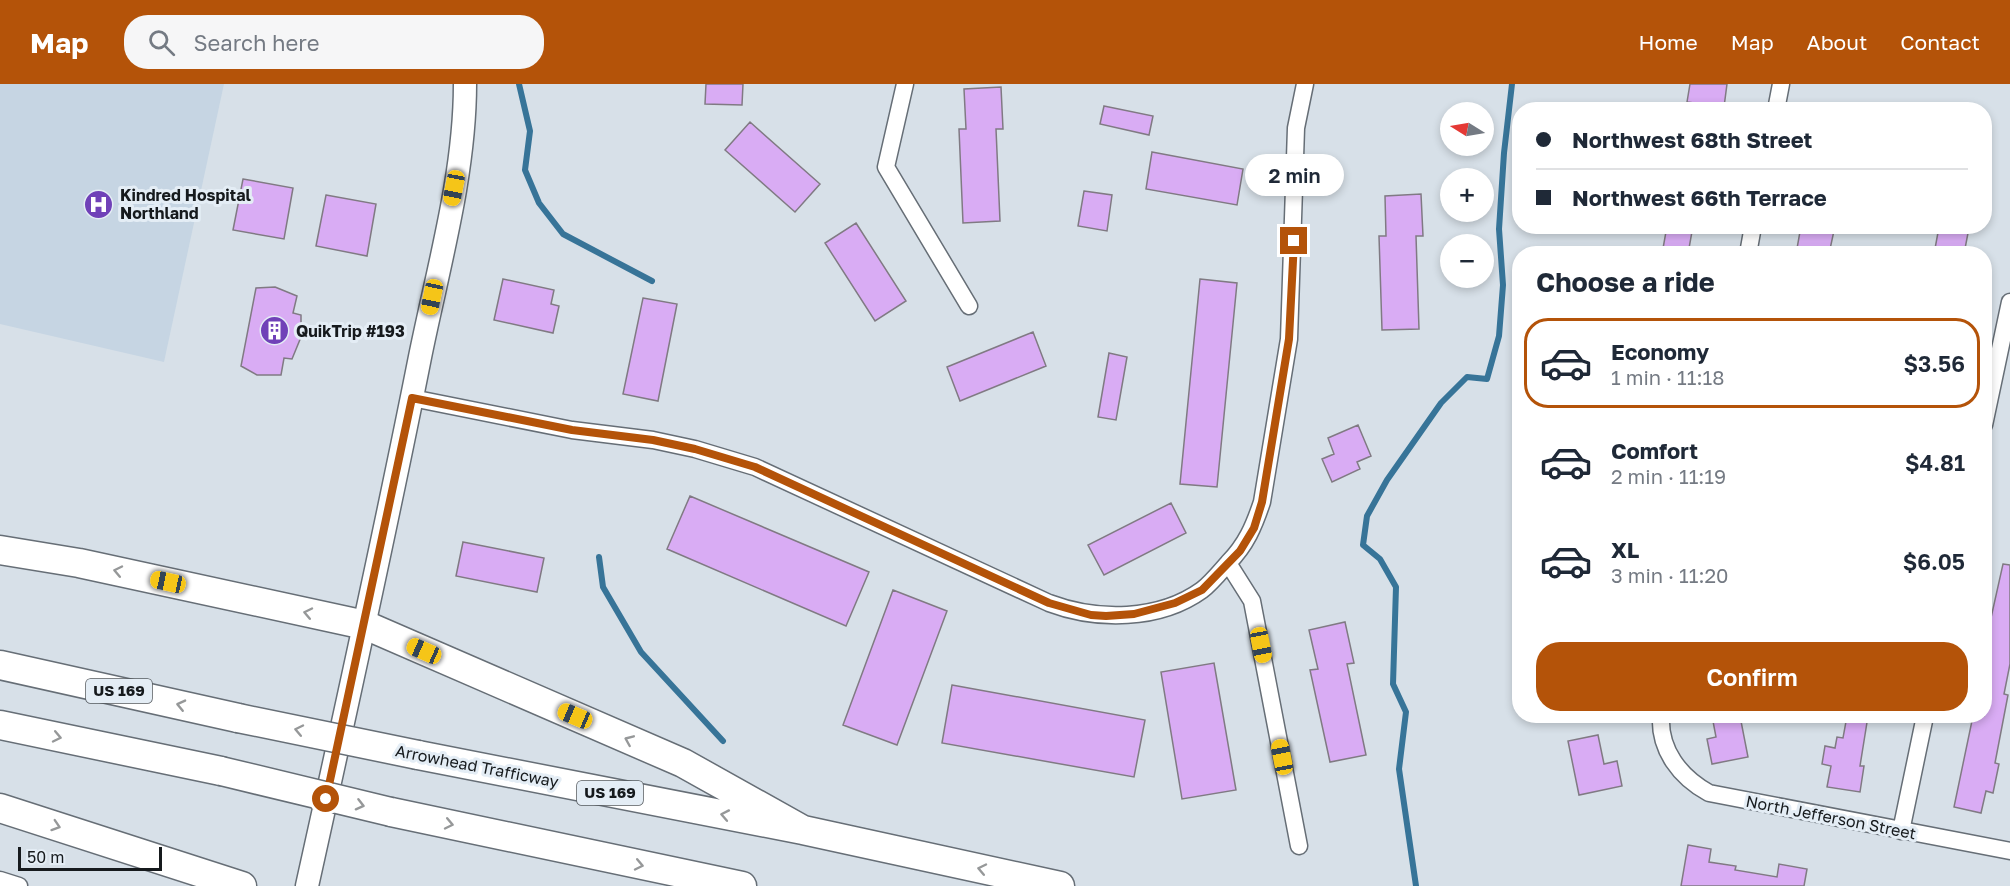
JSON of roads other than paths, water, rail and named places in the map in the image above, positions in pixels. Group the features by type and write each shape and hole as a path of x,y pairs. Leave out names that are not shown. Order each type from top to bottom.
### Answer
{"highway":[{"path":"0,550 79,563 365,625 682,763 803,830"},
{"name":"Arrowhead Trafficway","path":"0,665 238,718 803,830 1060,886"},
{"path":"0,725 221,771 391,812 742,886"},
{"path":"0,808 242,886"}],"main road":[{"path":"307,886 365,625 459,165 465,116 465,84"}],"street":[{"path":"905,84 886,167 969,306"},
{"path":"412,398 572,430 653,440 695,449 755,467 1049,603 1091,615 1134,614 1163,608 1202,590 1240,551 1254,528 1262,502 1289,339 1296,128 1305,84"},
{"path":"1778,102 1781,84"},
{"path":"1992,387 2010,302"},
{"path":"1228,563 1252,601 1299,846"},
{"name":"North Jefferson Street","path":"1661,723 1668,753 1687,779 1709,793 2010,851"},
{"path":"1901,831 1923,723"},
{"path":"0,880 19,886"}],"waterway":[{"path":"519,84 530,131 525,170 539,203 563,234 652,281"},
{"path":"1416,886 1399,769 1406,712 1393,684 1396,587 1380,559 1363,545 1367,516 1387,480 1441,403 1467,377 1487,379 1499,336 1503,285 1499,229 1504,153 1512,84"},
{"path":"599,557 603,587 641,652 723,741"}],"place":[{"name":"Kindred Hospital Northland","path":"99,204"},
{"name":"QuikTrip #193","path":"275,331"}]}
